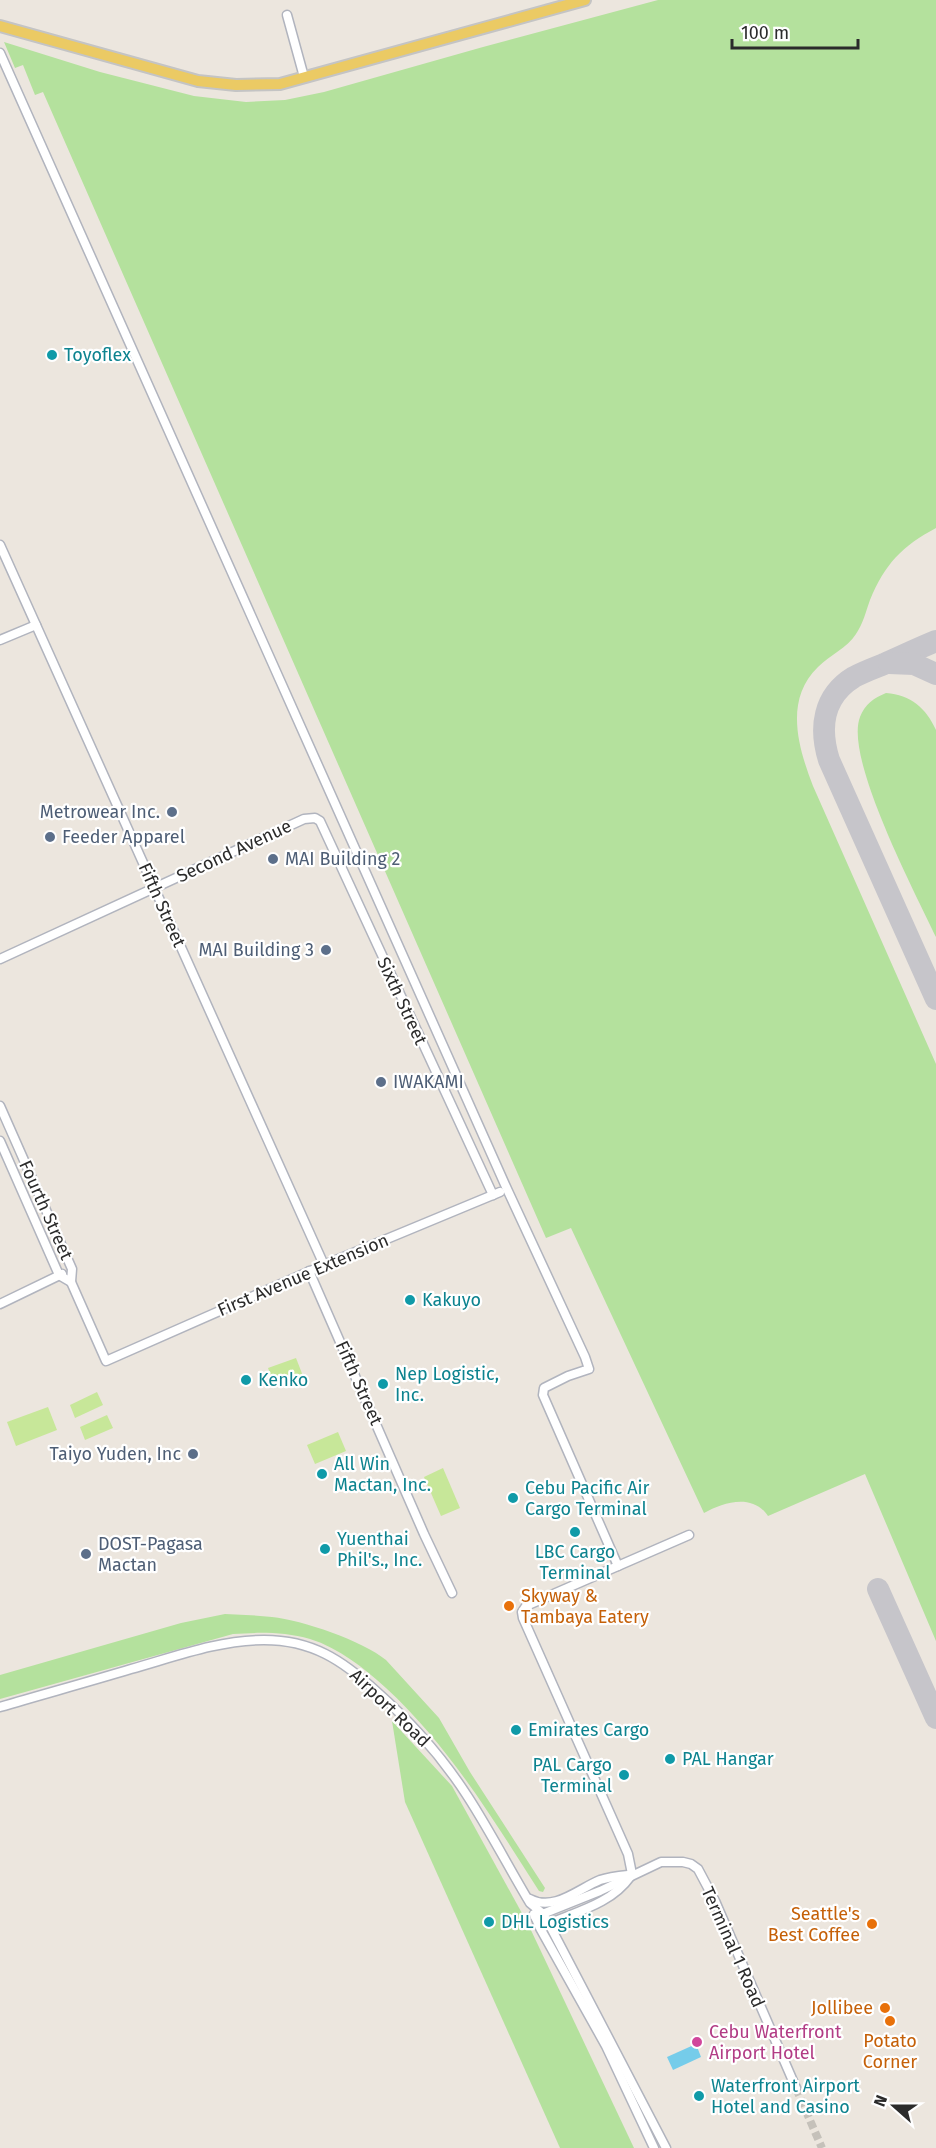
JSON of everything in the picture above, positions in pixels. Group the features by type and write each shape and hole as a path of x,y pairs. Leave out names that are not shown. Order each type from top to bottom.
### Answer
{"main road":[{"path":"0,26 198,81 236,85 280,84 585,0"}],"street":[{"path":"287,15 304,77"},
{"path":"0,53 507,1189 585,1358 589,1369 544,1388 543,1395 618,1566"},
{"name":"Fifth Street","path":"0,545 324,1265"},
{"path":"0,640 36,625"},
{"name":"Sixth Street","path":"304,819 315,818 320,821 496,1193"},
{"name":"Second Avenue","path":"0,959 304,819"},
{"name":"Fourth Street","path":"0,1106 72,1269 71,1282 106,1361"},
{"path":"1,1143 14,1138"},
{"name":"Fourth Street","path":"1,1143 59,1275 71,1282"},
{"path":"24,1197 37,1191"},
{"name":"First Avenue Extension","path":"106,1361 309,1271 496,1193"},
{"path":"50,1257 64,1251"},
{"path":"0,1304 72,1269"},
{"name":"Fifth Street","path":"309,1271 452,1593"},
{"path":"632,1875 628,1854 522,1612 526,1606 689,1535"},
{"name":"Airport Road","path":"0,1707 179,1655 236,1642 264,1640 290,1642 314,1648 340,1660 394,1706 429,1744 467,1795 538,1915 549,1924 666,2148"},
{"name":"Terminal 1 Road","path":"538,1915 593,1894 661,1862 683,1862 698,1869 715,1901 796,2088"},
{"name":"Terminal 1 Road","path":"529,1900 548,1904 601,1880 632,1875"},
{"name":"Terminal 1 Road","path":"540,1928 584,1910 618,1892 632,1875"},
{"name":"Airport Road","path":"538,1915 540,1928 606,2046 654,2148"}],"green space":[{"path":"658,0 936,0 936,528 913,542 896,557 876,587 856,634 818,667 807,680 801,694 797,724 803,756 813,786 936,1064 936,1641 865,1474 768,1516 762,1509 746,1502 729,1503 704,1513 571,1228 546,1238 43,92 35,95 23,65 15,68 4,42 100,72 194,96 246,102 285,100 324,92"},
{"path":"886,693 895,694 917,704 936,730 936,937 884,826 862,763 858,736 860,717 870,702"},
{"path":"296,1358 303,1376 275,1387 268,1368"},
{"path":"97,1392 103,1405 75,1418 70,1405"},
{"path":"48,1407 57,1430 16,1446 7,1422"},
{"path":"107,1415 113,1428 85,1440 80,1427"},
{"path":"338,1432 346,1451 315,1464 307,1445"},
{"path":"443,1468 460,1508 441,1516 424,1477"},
{"path":"225,1614 266,1616 299,1622 332,1632 363,1646 386,1660 439,1718 470,1772 545,1888 543,1892 539,1891 469,1784 409,1710 360,1666 341,1653 310,1639 272,1633 233,1634 0,1699 0,1675 181,1623"},
{"path":"392,1721 452,1786 529,1926 634,2148 560,2148 405,1802"}],"water":[{"path":"696,2044 701,2057 673,2070 667,2057"}],"taxiway":[{"path":"936,641 854,677 836,693 830,703 824,725 829,760 936,999"},
{"path":"889,663 914,664 936,674"},
{"path":"878,1589 936,1718"}],"tunnel":[{"path":"796,2088 822,2148"}],"place":[{"name":"Toyoflex","path":"52,355"},
{"name":"Metrowear Inc.","path":"172,812"},
{"name":"Feeder Apparel","path":"50,837"},
{"name":"MAI Building 2","path":"273,859"},
{"name":"MAI Building 3","path":"326,950"},
{"name":"IWAKAMI","path":"381,1082"},
{"name":"Kakuyo","path":"410,1300"},
{"name":"Kenko","path":"246,1380"},
{"name":"Nep Logistic, Inc.","path":"383,1384"},
{"name":"Taiyo Yuden, Inc","path":"193,1454"},
{"name":"All Win Mactan, Inc.","path":"322,1474"},
{"name":"Cebu Pacific Air Cargo Terminal","path":"513,1498"},
{"name":"LBC Cargo Terminal","path":"575,1532"},
{"name":"Yuenthai Phil's., Inc.","path":"325,1549"},
{"name":"DOST-Pagasa Mactan","path":"86,1554"},
{"name":"Skyway & Tambaya Eatery","path":"509,1606"},
{"name":"Emirates Cargo","path":"516,1730"},
{"name":"PAL Hangar","path":"670,1759"},
{"name":"PAL Cargo Terminal","path":"624,1775"},
{"name":"DHL Logistics","path":"489,1922"},
{"name":"Seattle's Best Coffee","path":"872,1924"},
{"name":"Jollibee","path":"885,2008"},
{"name":"Potato Corner","path":"890,2021"},
{"name":"Cebu Waterfront Airport Hotel","path":"697,2042"},
{"name":"Waterfront Airport Hotel and Casino","path":"699,2096"}]}
